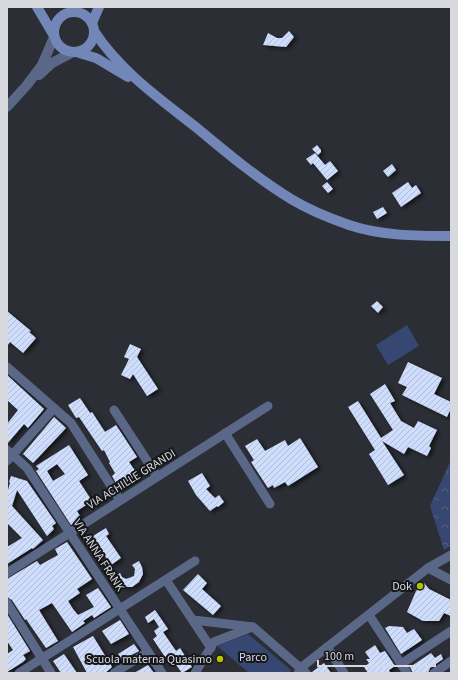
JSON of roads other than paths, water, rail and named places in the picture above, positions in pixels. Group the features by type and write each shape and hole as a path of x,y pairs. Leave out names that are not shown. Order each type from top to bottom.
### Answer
{"main road":[{"path":"37,7 61,48 96,58 146,89 270,185 307,208 350,226 373,231 411,236 451,236"},
{"path":"59,7 85,14 115,58 146,89"},
{"path":"54,36 53,29 55,23 64,14 87,7"},
{"path":"74,52 87,47 93,37 93,27 99,7"}],"street":[{"path":"7,107 27,85 42,65 54,36"},
{"path":"27,85 52,64 74,52"},
{"path":"7,367 71,423 120,500"},
{"name":"VIA ACHILLE GRANDI","path":"7,573 268,406"},
{"path":"9,455 54,408"},
{"path":"114,410 157,476"},
{"path":"225,433 270,504"},
{"name":"VIA ANNA FRANK","path":"9,455 27,468 162,673"},
{"path":"192,620 253,627 302,672 327,647 369,614 428,568 451,555"},
{"path":"19,673 195,561"},
{"path":"428,568 451,580"},
{"path":"166,580 211,648"},
{"path":"7,603 51,673"},
{"path":"369,614 407,673"},
{"path":"195,673 214,642 253,627"},
{"path":"401,664 451,631"},
{"path":"327,647 344,673"},
{"path":"114,673 148,652"},
{"path":"434,673 451,662"}],"place":[{"name":"Dok","path":"420,586"},
{"name":"Scuola materna Quasimo","path":"220,659"}],"park label":[{"name":"Parco","path":"253,657"}]}
